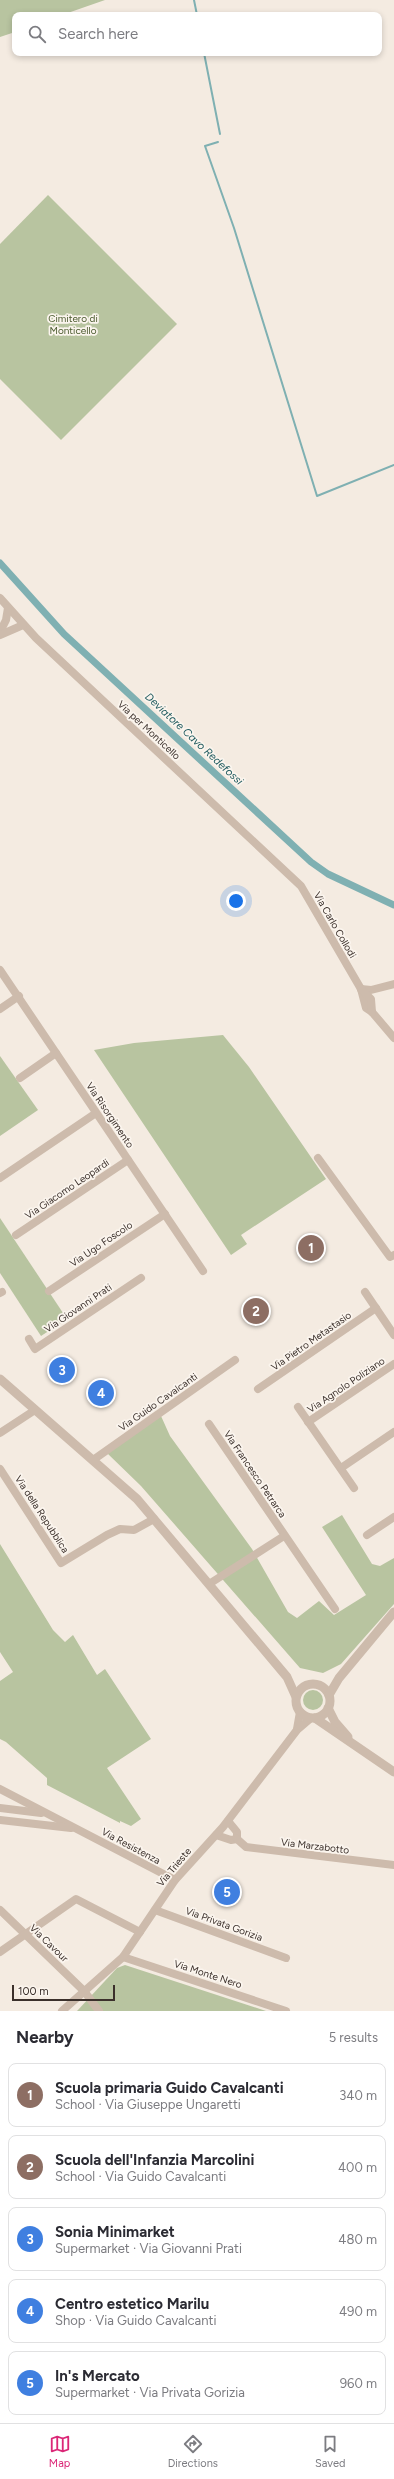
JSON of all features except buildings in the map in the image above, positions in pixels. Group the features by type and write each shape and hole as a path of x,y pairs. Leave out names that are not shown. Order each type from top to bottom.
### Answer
{"street":[{"name":"Via per Monticello","path":"0,598 23,625 288,873"},
{"path":"0,632 6,620 8,608"},
{"path":"0,635 23,625"},
{"name":"Via Carlo Collodi","path":"288,873 310,900 361,989 371,999 372,1012 394,1038"},
{"name":"Via Risorgimento","path":"0,970 203,1271"},
{"path":"361,989 371,990 394,984"},
{"path":"0,1009 18,996"},
{"path":"20,1078 56,1053"},
{"path":"0,1178 96,1114"},
{"path":"318,1158 390,1257 394,1255"},
{"name":"Via Giacomo Leopardi","path":"16,1235 128,1160"},
{"name":"Via Ugo Foscolo","path":"49,1291 165,1214"},
{"name":"Via Giovanni Prati","path":"29,1339 35,1348 141,1278"},
{"path":"364,1292 394,1335"},
{"name":"Via Pietro Metastasio","path":"258,1389 376,1308"},
{"name":"Via Guido Cavalcanti","path":"92,1460 235,1360"},
{"name":"Via Agnolo Poliziano","path":"308,1422 394,1364"},
{"path":"0,1379 136,1498 287,1677 296,1697"},
{"path":"298,1408 354,1488"},
{"path":"0,1433 35,1410"},
{"name":"Via Francesco Petrarca","path":"210,1424 284,1536 335,1609"},
{"path":"340,1468 394,1432"},
{"name":"Via della Repubblica","path":"0,1469 61,1564 107,1535 120,1529 134,1530 154,1519"},
{"path":"367,1535 394,1517"},
{"path":"209,1584 284,1536"},
{"path":"358,1748 335,1722 328,1708 329,1695 339,1678 394,1612"},
{"path":"287,1677 304,1686"},
{"path":"320,1686 339,1678"},
{"path":"329,1695 320,1686 310,1684 304,1686 296,1697 295,1703 300,1712 313,1718 394,1772"},
{"path":"313,1718 321,1716 328,1708"},
{"name":"Via Trieste","path":"297,1730 300,1712"},
{"name":"Via Trieste","path":"62,2011 123,1957 175,1880 228,1821 297,1730 313,1718"},
{"name":"Via Resistenza","path":"0,1788 175,1880"},
{"name":"Via Resistenza","path":"0,1808 50,1815"},
{"name":"Via Resistenza","path":"0,1820 77,1829"},
{"path":"228,1821 237,1832 237,1840"},
{"name":"Via Marzabotto","path":"216,1835 231,1840 237,1840 246,1847 394,1865"},
{"path":"0,1952 76,1899 140,1932"},
{"name":"Via Cavour","path":"0,1910 84,1991 99,2011"},
{"name":"Via Privata Gorizia","path":"155,1910 286,1958"},
{"name":"Via Monte Nero","path":"123,1957 286,2011"}],"green space":[{"path":"0,0 105,0 71,12 12,12 12,33 0,37"},
{"name":"Cimitero di Monticello","path":"48,195 177,324 61,440 0,379 0,244"},
{"path":"223,1035 249,1067 326,1179 241,1235 247,1244 231,1255 94,1050 134,1043"},
{"path":"0,1056 38,1110 0,1136"},
{"path":"0,1218 67,1319 41,1336 0,1273"},
{"path":"161,1416 170,1436 252,1549 288,1612 297,1618 319,1601 334,1615 366,1595 322,1527 342,1515 372,1564 380,1566 394,1558 394,1604 341,1664 323,1673 300,1668 141,1486 107,1453"},
{"path":"0,1544 53,1630 65,1642 73,1635 97,1675 105,1669 151,1739 107,1768 141,1819 131,1826 120,1821 120,1823 47,1785 47,1778 6,1742 0,1739 0,1681 13,1672 0,1652"},
{"path":"309,1690 317,1690 323,1696 323,1704 317,1710 309,1710 303,1704 303,1696"},
{"path":"125,1965 266,2011 77,2011 117,1968"}],"waterway":[{"path":"194,0 196,12"},
{"path":"205,56 220,134"},
{"path":"218,142 205,146 234,228 317,496 394,465"},
{"name":"Deviatore Cavo Redefossi","path":"0,563 64,634 311,862 328,874 394,905"}],"place":[{"name":"Scuola primaria Guido Cavalcanti","path":"311,1248"},
{"name":"Scuola dell'Infanzia Marcolini","path":"256,1311"},
{"name":"Sonia Minimarket","path":"62,1370"},
{"name":"Centro estetico Marilu","path":"101,1393"},
{"name":"In's Mercato","path":"227,1892"}]}
